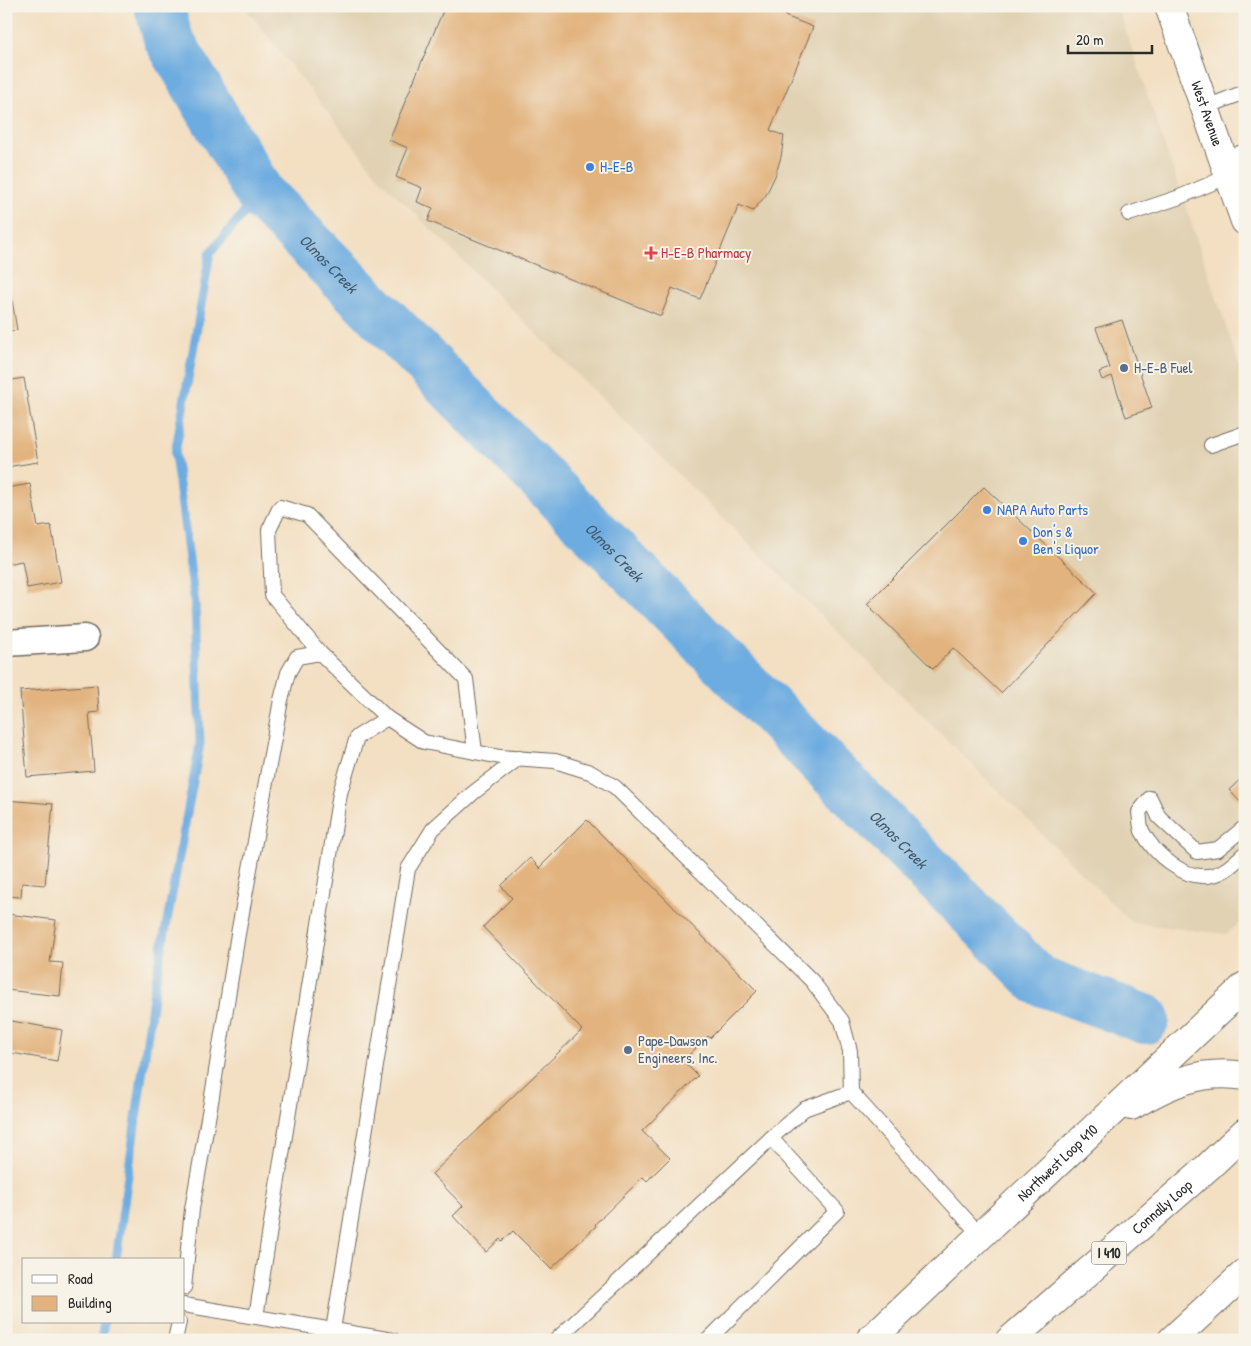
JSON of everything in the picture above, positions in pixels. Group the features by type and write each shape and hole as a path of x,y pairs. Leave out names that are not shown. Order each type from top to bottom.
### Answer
{"main road":[{"name":"West Avenue","path":"1169,6 1206,107 1232,162 1245,221"},
{"name":"Northwest Loop 410","path":"870,1340 1090,1130 1245,986"},
{"path":"1090,1130 1160,1090 1194,1077 1227,1073 1245,1076"},
{"name":"Connally Loop","path":"1010,1340 1208,1167 1245,1132"},
{"path":"1172,1340 1245,1272"}],"street":[{"path":"6,643 85,638"}],"lane":[{"path":"1206,107 1245,92"},
{"path":"1128,214 1177,198 1232,162"},
{"path":"1211,445 1245,433"},
{"path":"475,752 466,679 307,515 280,507 269,530 272,595 320,654 387,718 424,742 500,757 555,761 590,772 614,787 812,981 842,1021 850,1051 851,1092 981,1236"},
{"path":"185,1278 192,1209 243,906 281,700 288,672 297,657 320,654"},
{"path":"256,1317 340,793 357,737 387,718"},
{"path":"333,1330 408,869 433,829 519,758"},
{"path":"1245,827 1218,849 1197,852 1159,817 1150,798 1139,812 1141,830 1152,847 1172,865 1195,876 1213,875 1230,867 1245,853"},
{"path":"556,1340 804,1109 851,1092"},
{"path":"708,1340 836,1211 771,1138"},
{"path":"185,1305 393,1340"},
{"path":"175,1340 179,1324"}],"shaded area":[{"path":"244,6 1104,6 1119,11 1245,382 1245,918 1227,934 1132,923 381,180"}],"building":[{"name":"H-E-B","path":"445,6 788,6 785,16 813,27 770,130 784,136 781,157 775,176 766,195 753,211 739,205 700,299 672,288 661,316 428,221 433,208 417,202 422,188 396,177 408,148 389,140"},
{"path":"11,294 17,330 6,332 6,295"},
{"name":"H-E-B Fuel","path":"1122,320 1152,408 1126,417 1112,376 1102,380 1099,372 1110,368 1096,328"},
{"path":"24,378 38,462 6,467 6,381"},
{"path":"30,484 38,527 51,525 61,582 27,588 22,561 6,564 6,488"},
{"path":"984,487 1097,593 1001,693 953,648 933,669 867,604"},
{"path":"97,685 99,712 89,713 94,771 27,777 20,691"},
{"path":"1245,775 1245,807 1229,790"},
{"path":"6,800 53,804 45,885 22,883 21,897 6,896"},
{"name":"Pape-Dawson Engineers, Inc.","path":"587,820 757,991 710,1038 708,1036 683,1061 698,1076 642,1131 670,1158 647,1181 643,1177 551,1269 513,1231 502,1241 500,1239 486,1252 453,1216 463,1206 432,1174 582,1030 483,927 512,898 501,886 530,858 541,869 540,867"},
{"path":"7,914 56,920 50,962 63,963 60,996 6,990"},
{"path":"6,1020 62,1030 57,1061 6,1052"}],"waterway":[{"name":"Olmos Creek","path":"159,6 168,38 260,194 1038,980 1145,1019"},
{"path":"116,1258 154,991 200,744 195,604 175,454 210,253 260,194"},
{"path":"101,1340 104,1324"}],"place":[{"name":"H-E-B","path":"590,167"},
{"name":"H-E-B Pharmacy","path":"651,253"},
{"name":"H-E-B Fuel","path":"1124,368"},
{"name":"NAPA Auto Parts","path":"987,510"},
{"name":"Don's & Ben's Liquor","path":"1023,541"},
{"name":"Pape-Dawson Engineers, Inc.","path":"628,1050"}]}
